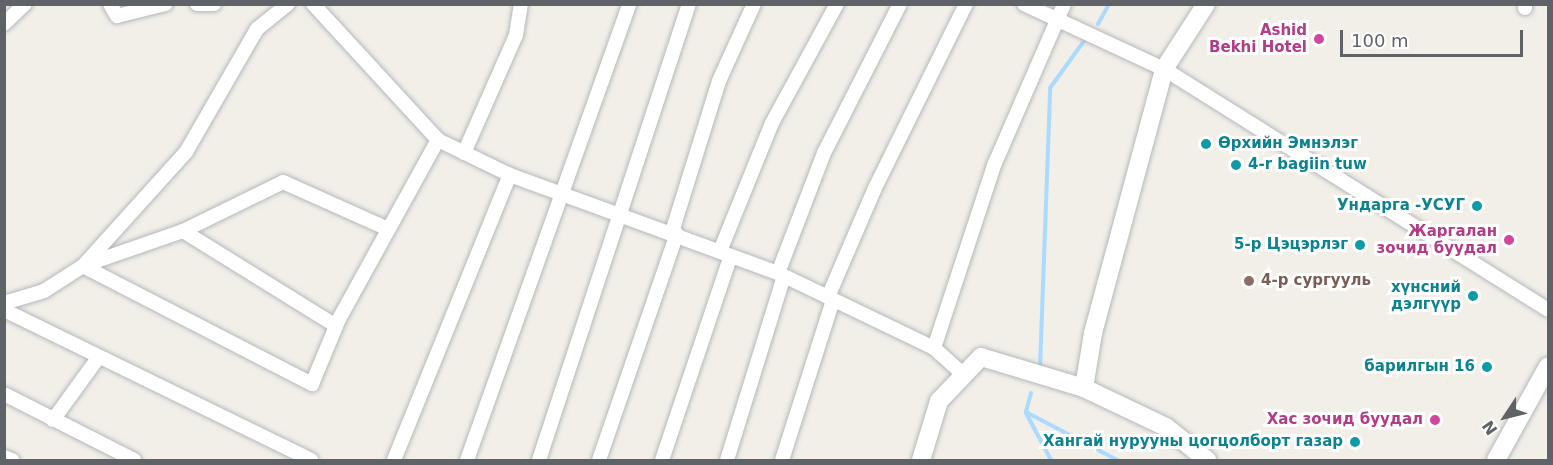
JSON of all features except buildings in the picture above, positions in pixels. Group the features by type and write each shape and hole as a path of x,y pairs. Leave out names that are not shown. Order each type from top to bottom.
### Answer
{"street":[{"path":"4,24 25,4"},
{"path":"110,4 117,16 166,4"},
{"path":"197,4 213,4"},
{"path":"83,266 186,152 257,29 288,4"},
{"path":"313,4 438,140 510,175 623,212 781,276 934,348 963,374"},
{"path":"464,153 516,35 521,4"},
{"path":"467,460 628,4"},
{"path":"538,460 623,212 626,189 689,4"},
{"path":"599,460 674,233 719,81 754,4"},
{"path":"662,460 725,255 772,123 837,4"},
{"path":"727,460 781,276 824,153 900,4"},
{"path":"782,460 830,298 874,190 966,4"},
{"path":"1024,4 1056,21 1164,69 1548,310"},
{"path":"934,348 995,163 1064,4"},
{"path":"1084,388 1093,333 1164,69 1206,4"},
{"path":"83,266 312,384 336,326 386,228 438,140"},
{"path":"394,460 510,175"},
{"path":"4,303 44,291 83,266 183,231 284,182 386,228"},
{"path":"183,231 336,326"},
{"path":"4,310 98,358 311,460"},
{"path":"921,460 939,401 981,357 1084,388 1166,427 1208,460"},
{"path":"53,420 98,358"},
{"path":"1496,460 1548,366"},
{"path":"4,394 134,460"},
{"path":"4,457 12,460"}],"waterway":[{"path":"1098,24 1109,4"},
{"path":"1040,367 1050,88 1084,41"},
{"path":"1031,393 1026,412 1117,460"},
{"path":"1026,413 1051,460"}],"place":[{"name":"Ashid Bekhi Hotel","path":"1319,39"},
{"name":"Өрхийн Эмнэлэг","path":"1206,144"},
{"name":"4-r bagiin tuw","path":"1236,165"},
{"name":"Ундарга -УСУГ","path":"1477,206"},
{"name":"Жаргалан зочид буудал","path":"1509,240"},
{"name":"5-р Цэцэрлэг","path":"1360,245"},
{"name":"4-р сургууль","path":"1249,281"},
{"name":"хүнсний дэлгүүр","path":"1473,296"},
{"name":"барилгын 16","path":"1487,367"},
{"name":"Хас зочид буудал","path":"1435,420"},
{"name":"Хангай нурууны цогцолборт газар","path":"1355,442"}]}
